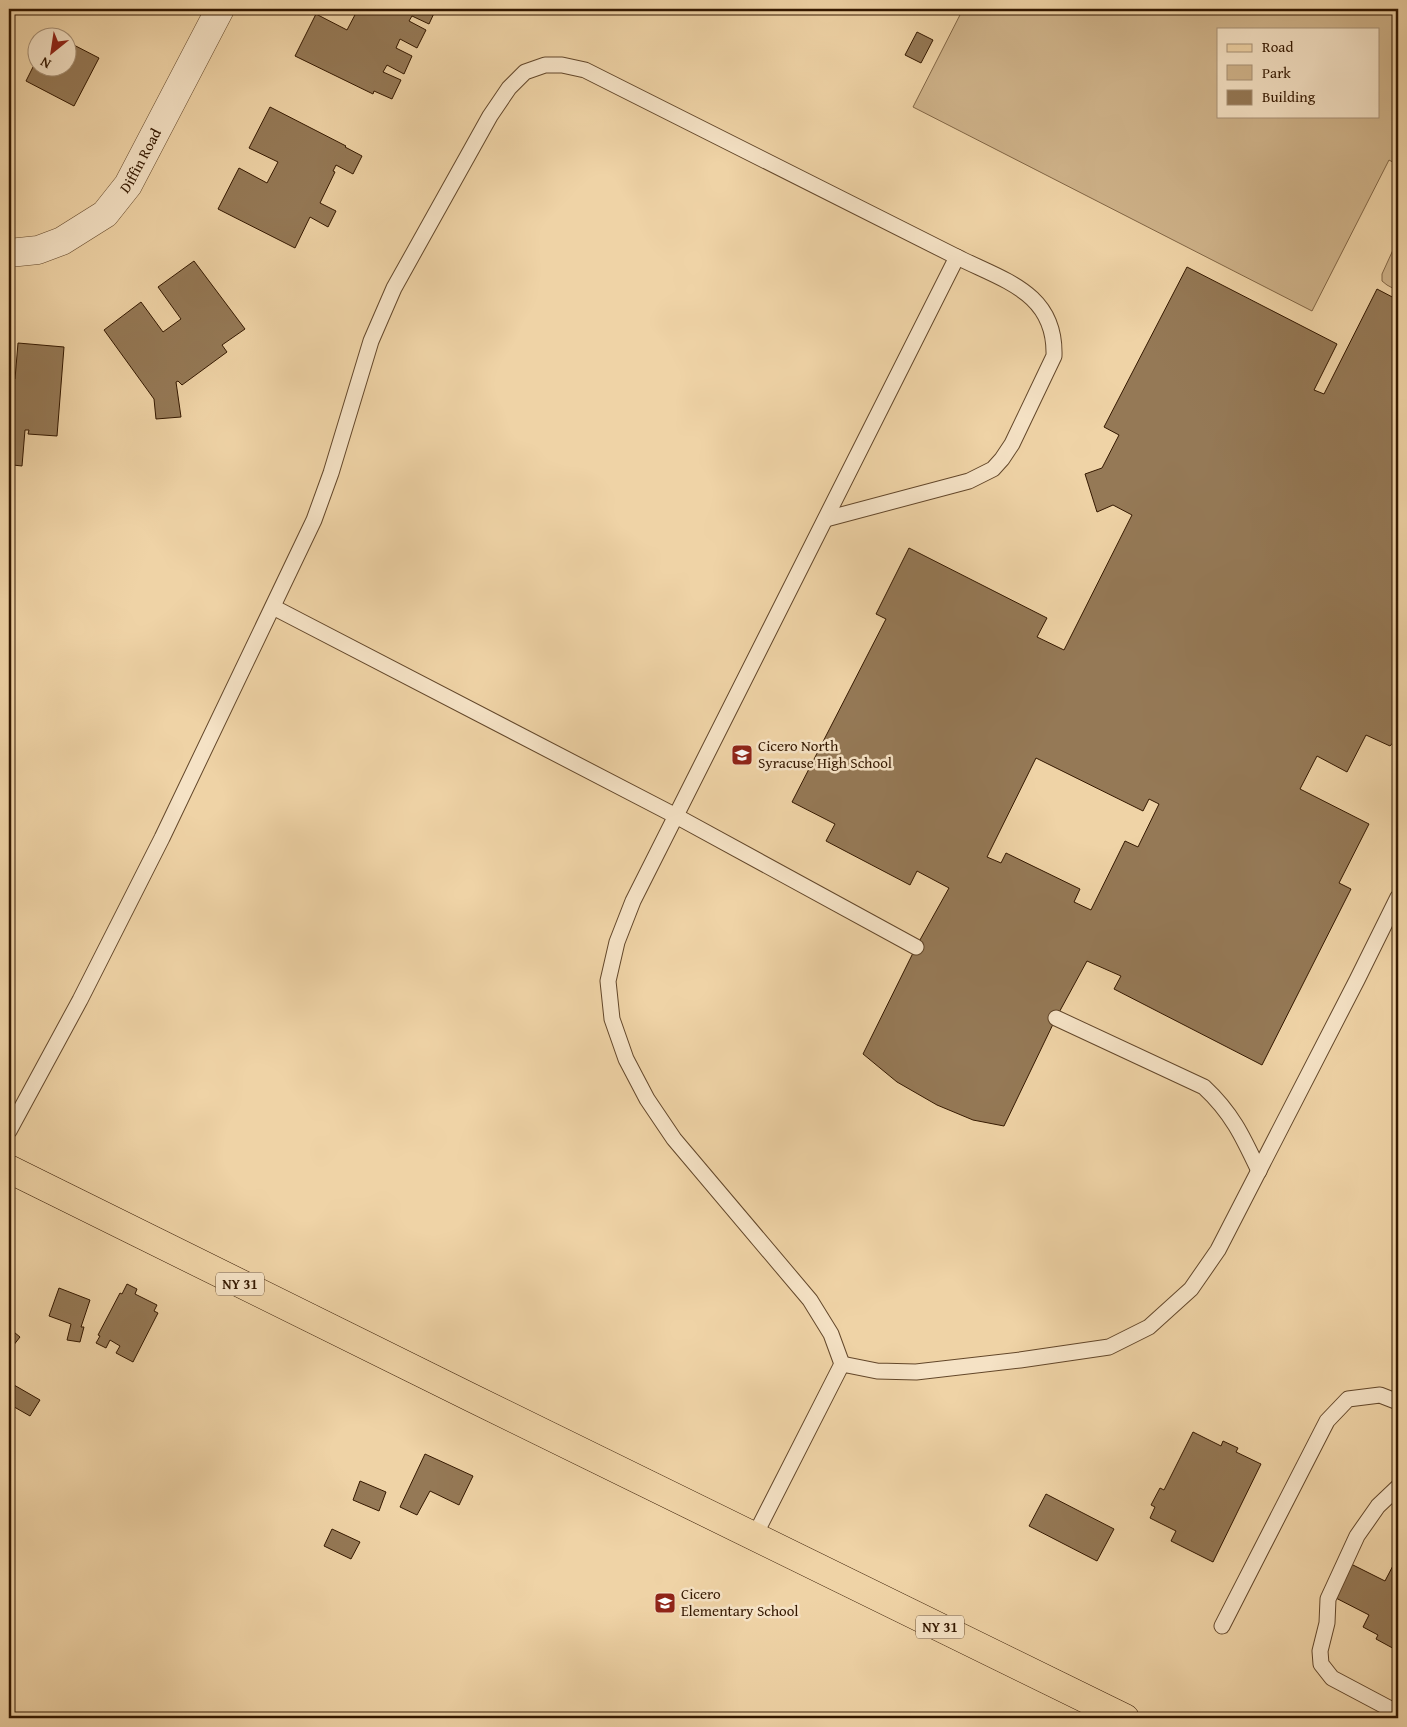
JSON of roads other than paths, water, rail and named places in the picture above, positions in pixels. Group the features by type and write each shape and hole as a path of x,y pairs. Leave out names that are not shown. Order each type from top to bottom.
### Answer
{"main road":[{"name":"NY 31","path":"9,1169 1125,1718"}],"street":[{"name":"Diffin Road","path":"9,253 38,250 62,241 105,214 128,185 220,9"}],"lane":[{"path":"9,1131 80,1000 158,846 314,520 331,472 371,341 394,288 490,116 508,88 525,72 545,65 562,65 585,70 1020,289 1045,312 1055,343 1054,356 1012,444 993,469 969,481 826,518"},
{"path":"754,1537 842,1364 831,1334 810,1300 674,1139 648,1099 626,1059 612,1019 608,981 617,942 633,901 958,257"},
{"path":"272,607 676,816 916,947"},
{"path":"842,1364 877,1371 916,1372 1020,1360 1109,1347 1149,1327 1191,1289 1218,1250 1357,980 1398,896"},
{"path":"1056,1018 1204,1087 1239,1129 1259,1171"},
{"path":"1222,1626 1327,1421 1348,1399 1380,1395 1398,1402"},
{"path":"1398,1487 1378,1506 1357,1536 1328,1599 1326,1623 1320,1651 1322,1664 1332,1678 1398,1713"}],"place":[{"name":"Cicero North Syracuse High School","path":"742,755"},
{"name":"Cicero Elementary School","path":"665,1603"}]}
